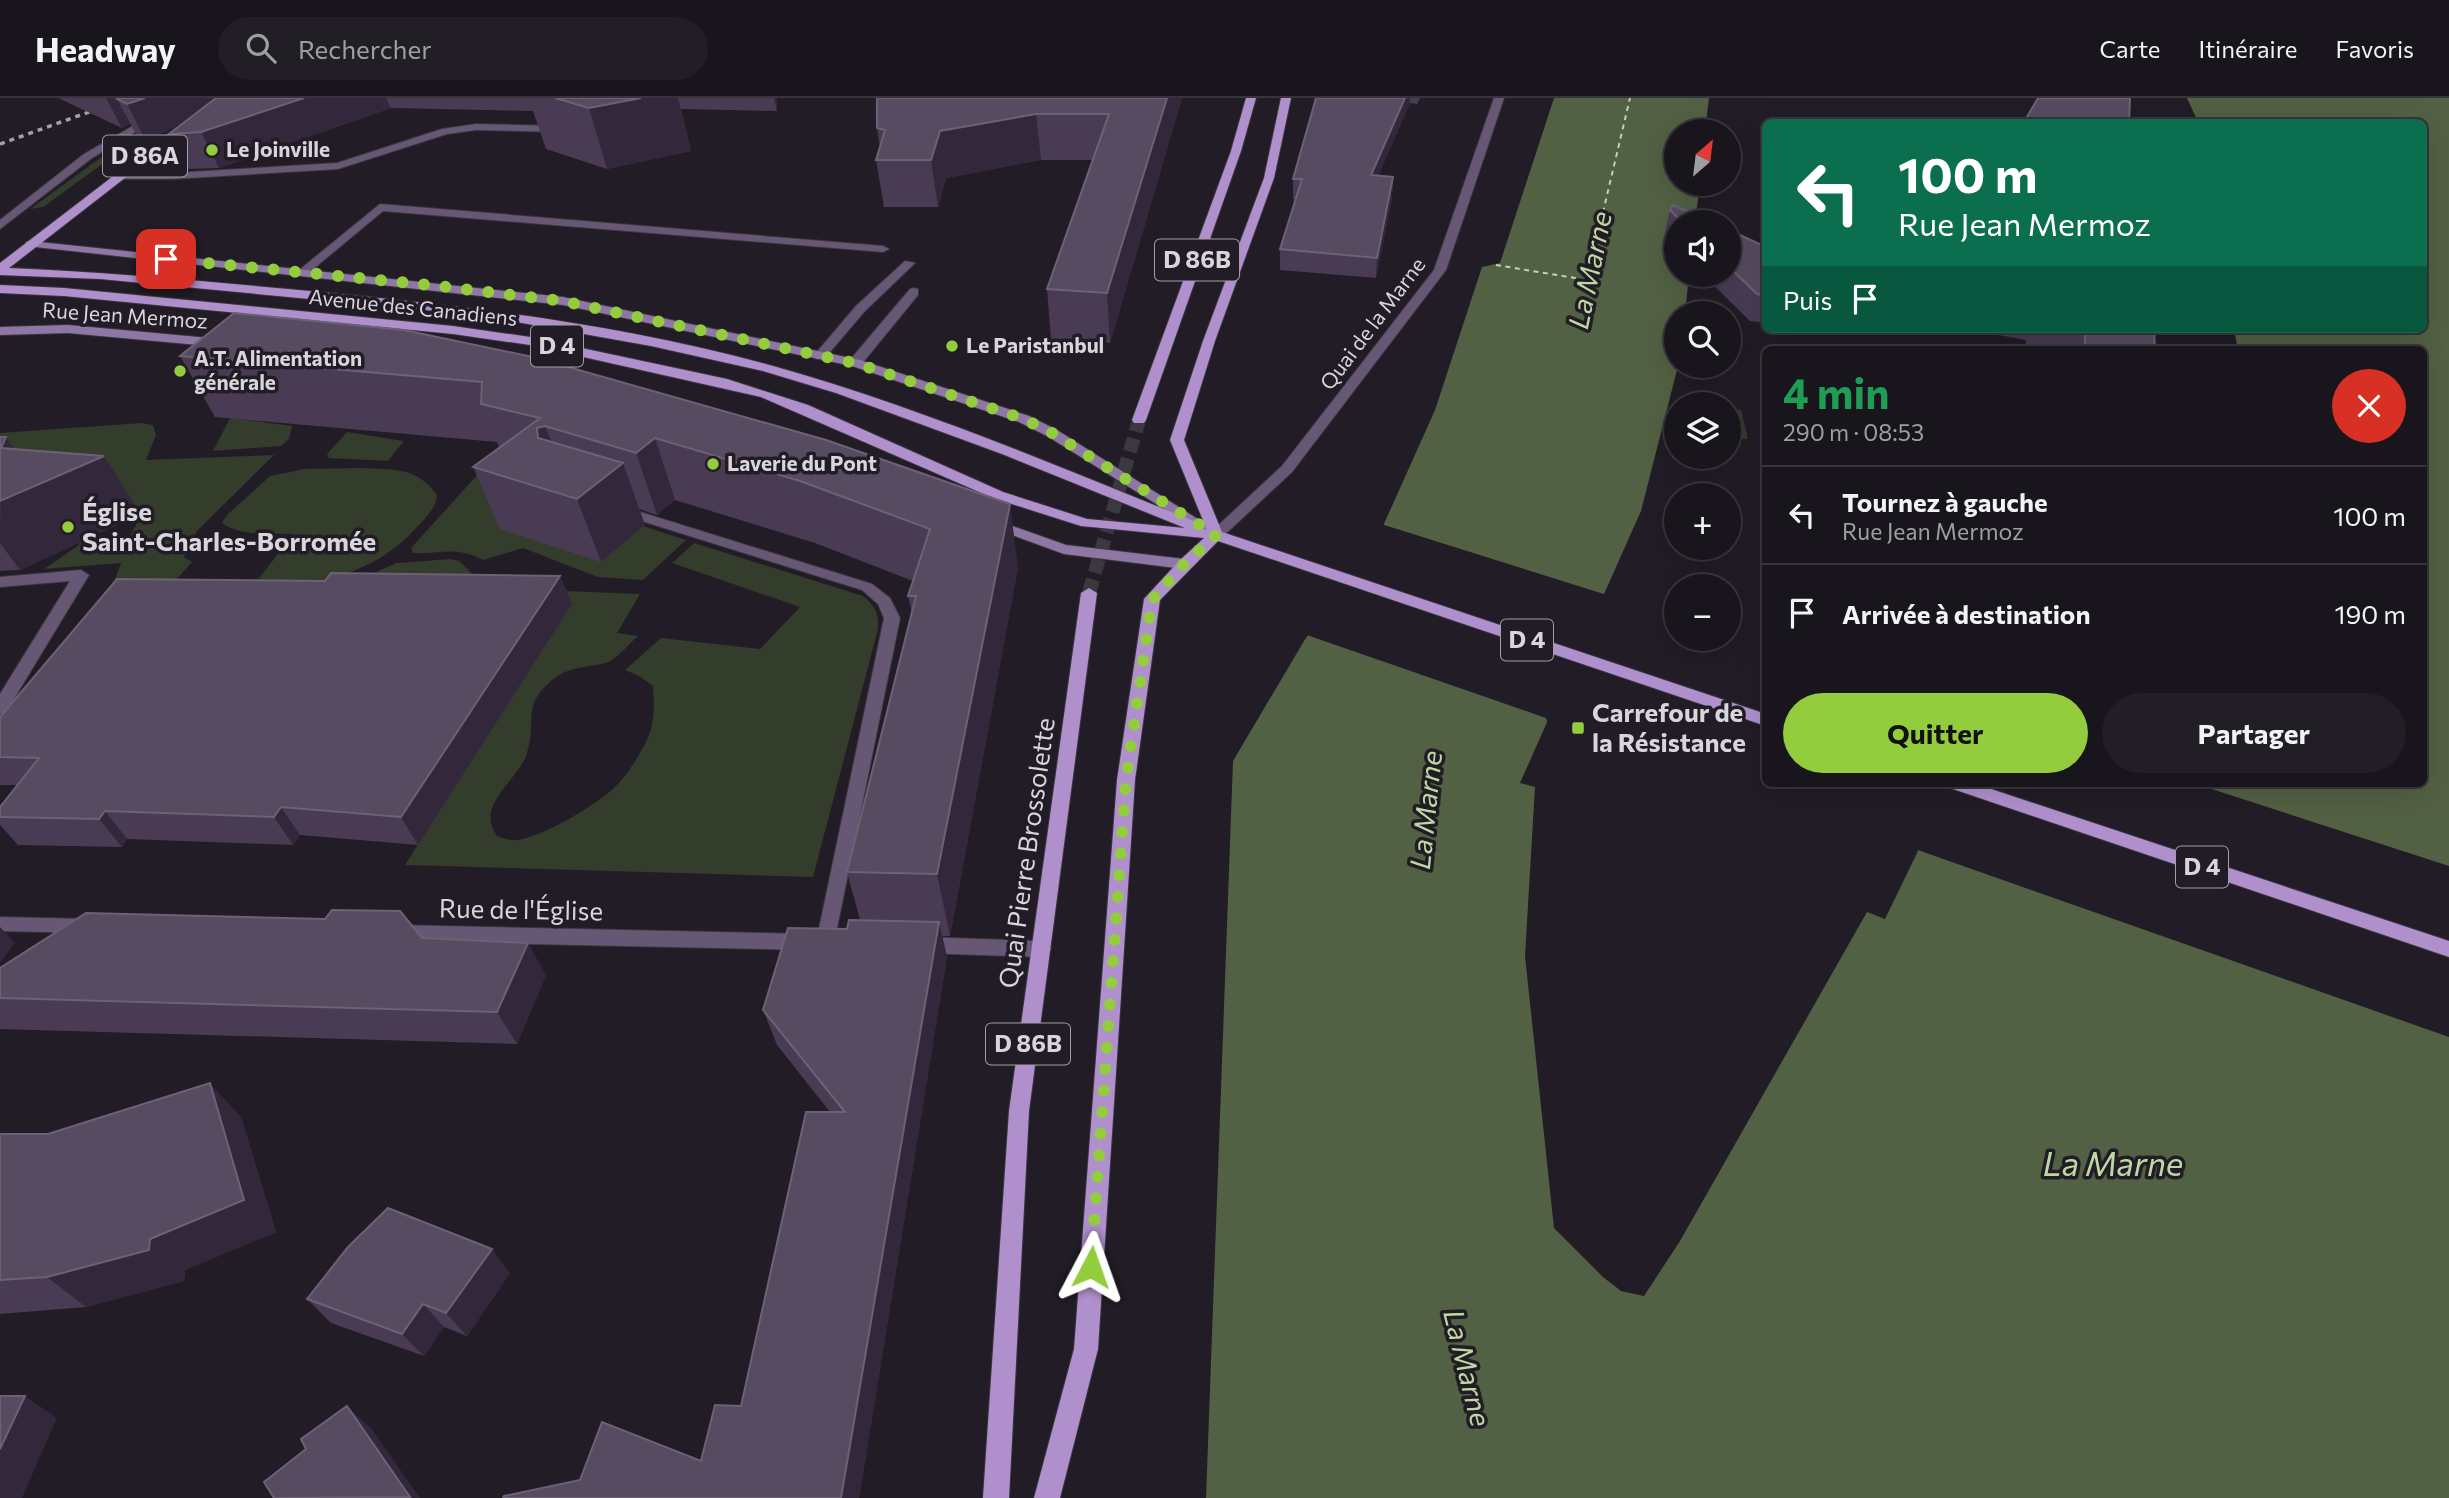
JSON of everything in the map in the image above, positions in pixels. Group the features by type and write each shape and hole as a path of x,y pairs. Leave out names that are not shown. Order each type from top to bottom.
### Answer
{"main road":[{"name":"D 86B","path":"1139,421 1237,151 1251,98"},
{"path":"1047,1498 1086,1349 1126,780 1152,600 1184,564 1216,535 1177,440 1209,341 1269,178 1286,98"},
{"name":"D 86A","path":"0,270 117,176 180,130 204,122"},
{"name":"Avenue des Canadiens","path":"0,270 100,275 478,311 650,342 766,368 842,390 1007,451 1216,535"},
{"name":"Avenue des Canadiens","path":"0,289 64,292 530,341 766,394 998,495 1086,523 1216,535"},
{"name":"D 4","path":"1216,535 1762,719"},
{"name":"Quai Pierre Brossolette","path":"996,1498 1019,1111 1089,593"},
{"name":"D 4","path":"1965,787 2449,949"}],"street":[{"name":"Quai de la Marne","path":"1216,535 1287,469 1440,270 1499,98"},
{"path":"0,226 88,156 143,122 168,113"},
{"path":"117,176 173,176 338,166 446,131 475,127 569,128"},
{"path":"302,274 380,207 883,249"},
{"path":"30,244 562,301 855,363 1024,419 1052,433 1216,535"},
{"path":"820,356 860,309 909,263"},
{"path":"855,363 914,292"},
{"name":"Rue Jean Mermoz","path":"0,331 68,329 233,344"},
{"name":"Rue de l'Église","path":"378,933 833,943 892,618 885,601 867,587 606,506"},
{"path":"974,516 1064,549 1184,564"},
{"path":"0,582 81,575 0,708"},
{"path":"0,924 112,927"},
{"path":"908,944 1041,950"}],"shaded area":[{"path":"159,123 43,207 30,209 114,148"},
{"path":"1741,410 1748,439 1741,439"},
{"path":"230,418 292,426 289,439 281,446 213,451"},
{"path":"141,423 153,425 156,435 146,460 274,455 197,531 184,557 192,562 176,580 114,582 121,563 44,569 79,545 80,537 85,543 128,539 145,509 106,511 0,500 0,433"},
{"path":"347,432 404,441 388,461 329,458 327,454"},
{"path":"489,462 597,511 686,540 643,580 598,577 523,548 483,560 456,552 413,553 411,548"},
{"path":"360,468 412,474 437,495 433,508 401,543 362,567 320,581 251,589 293,534 239,530 222,523 227,515 270,476 305,469"},
{"path":"694,543 863,596 877,614 878,629 813,877 405,865 564,615 370,575 396,563 451,559 459,561 487,588 640,594 617,633 638,636 606,663 571,670 557,676 536,699 527,753 494,803 491,814 491,824 497,836 518,840 542,832 581,812 613,789 628,772 650,734 654,700 653,686 625,670 661,638 760,649 800,607 672,563"}],"water":[{"name":"La Marne","path":"1554,98 1709,98 1706,119 1664,119 1664,196 1698,196 1697,210 1664,210 1664,287 1688,287 1686,301 1664,301 1664,378 1675,378 1671,392 1664,392 1664,421 1641,511 1520,783 1535,787 1525,956 1554,1228 1603,1277 1621,1291 1644,1296 1680,1241 1867,912 1885,919 1917,853 1938,787 2427,787 2427,346 2237,346 2235,333 2427,333 2427,119 2197,119 2187,98 2449,98 2449,1498 1206,1498 1233,761 1304,641 1383,526 1435,410 1482,267 1500,263"}],"pier":[{"path":"1381,524 1607,595 1549,726 1546,718 1304,634"},
{"path":"1934,787 2205,787 2449,866 2449,1037 1915,849"}],"building":[{"path":"145,98 127,104 117,99"},
{"path":"216,98 304,98 201,132 169,134"},
{"path":"555,98 641,98 589,108"},
{"path":"877,98 1167,98 1107,293 1047,289 1109,114 1036,114 940,131 931,160 876,160 885,130 877,128"},
{"path":"1316,98 1405,98 1371,175 1393,177 1377,258 1280,249 1302,179 1293,179"},
{"path":"2038,98 2130,98 2129,119 2026,119"},
{"path":"1673,205 1684,210 1670,210"},
{"path":"1741,236 1762,245 1762,295 1757,294 1741,279"},
{"path":"234,313 404,330 533,357 826,440 1010,504 937,874 847,872 916,596 908,596 930,529 800,481 655,438 636,453 545,426 537,428 538,438 623,463 577,499 473,467 540,418 481,404 482,382 180,356"},
{"path":"2085,333 2154,333 2155,346 2085,346"},
{"path":"0,437 6,437 1,448 104,456 0,501"},
{"path":"331,573 560,576 401,817 281,807 274,817 105,811 99,819 0,817 0,807 39,758 0,757 0,717 117,579 325,581"},
{"path":"332,910 400,911 422,938 528,943 497,1012 0,998 0,968 86,913 325,919"},
{"path":"849,920 939,922 841,1498 503,1498 580,1480 602,1422 701,1461 715,1405 741,1406 806,1112 845,1112 763,1010 788,928 847,929"},
{"path":"210,1083 244,1200 150,1239 149,1250 47,1277 0,1280 0,1134 48,1134"},
{"path":"388,1208 492,1249 446,1313 423,1304 402,1334 307,1299 348,1247"},
{"path":"0,1396 25,1396 0,1449"},
{"path":"347,1406 410,1497 274,1498 264,1482 306,1449 301,1439"}],"ferry route":[{"path":"1496,265 1587,280 1630,98"}],"tunnel":[{"path":"1089,593 1139,420"}],"railway":[{"path":"0,144 128,98"}],"place":[{"name":"Le Joinville","path":"212,150"},
{"name":"Le Paristanbul","path":"952,346"},
{"name":"A.T. Alimentation générale","path":"180,371"},
{"name":"Laverie du Pont","path":"713,464"},
{"name":"Église Saint-Charles-Borromée","path":"68,527"},
{"name":"Carrefour de la Résistance","path":"1578,728"}],"route":[{"path":"166,259 562,301 855,363 1024,419 1052,433 1216,535 1184,564 1152,600 1126,780 1091,1267"}]}
